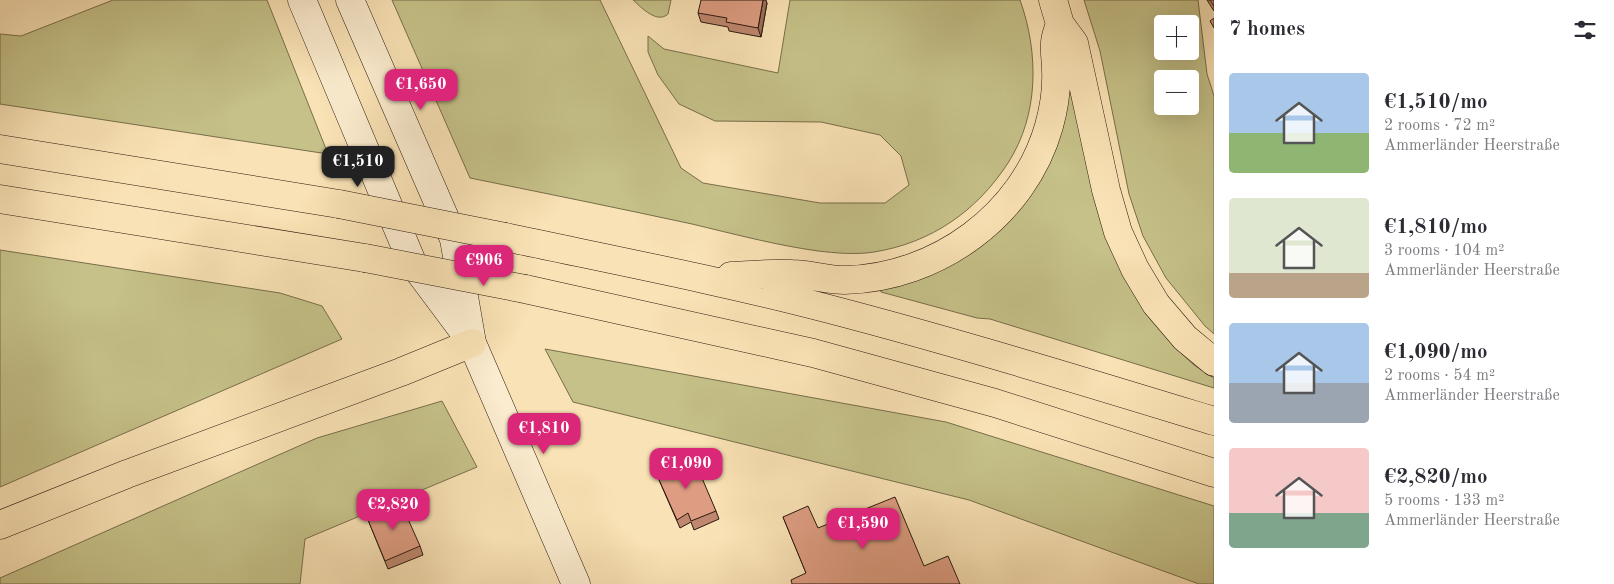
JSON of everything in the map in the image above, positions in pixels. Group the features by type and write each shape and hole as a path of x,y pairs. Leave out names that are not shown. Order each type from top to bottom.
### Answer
{"highway":[{"path":"696,277 794,274 845,280 871,277 897,272 926,262 977,234 999,213 1019,188 1038,157 1044,142 1053,108 1056,74 1054,43 1057,12"},
{"path":"1057,12 1074,43 1111,211 1129,257 1156,304 1185,338 1214,362"},
{"path":"0,149 339,204 696,277 828,309 986,351 1214,421"},
{"path":"0,199 365,258 525,288 813,353 995,403 1214,473"},
{"path":"0,525 144,468 401,372 472,343"}],"street":[{"path":"302,0 412,262 472,343 576,584"},
{"path":"350,0 454,239 472,343"}],"shaded area":[{"path":"113,0 267,0 328,154 0,104 0,34 21,36"},
{"path":"392,0 600,0 681,168 703,183 820,203 885,203 909,185 901,156 880,135 821,122 715,121 679,104 658,75 648,52 648,36 664,49 778,73 790,0 1020,0 1026,20 1033,62 1030,104 1026,125 1008,163 982,196 951,222 915,241 895,248 874,252 846,253 802,249 470,178"},
{"path":"633,0 671,0 668,14 664,17 659,17 650,14"},
{"path":"1084,0 1198,0 1207,74 1214,96 1214,334 1205,326 1166,278 1143,236 1129,194 1100,51"},
{"path":"1069,90 1074,90 1178,350 1194,365 1214,378 1214,388 990,319 977,318 881,292 879,285 959,256 1065,93"},
{"path":"0,250 280,293 322,306 342,339 0,487"},
{"path":"545,349 946,422 1214,506 1214,584 1199,584 969,500 573,402"},
{"path":"442,401 477,467 305,539 300,584 0,584 0,578 317,438"}],"building":[{"path":"701,0 763,0 758,28 726,22 727,18 698,13"},
{"path":"1214,18 1214,28 1210,21"},
{"path":"693,457 716,511 691,521 688,513 677,520 656,473"},
{"path":"895,497 924,566 948,556 960,584 792,584 791,580 806,573 783,517 808,506 818,528"},
{"path":"400,501 420,546 385,561 366,515"}]}
